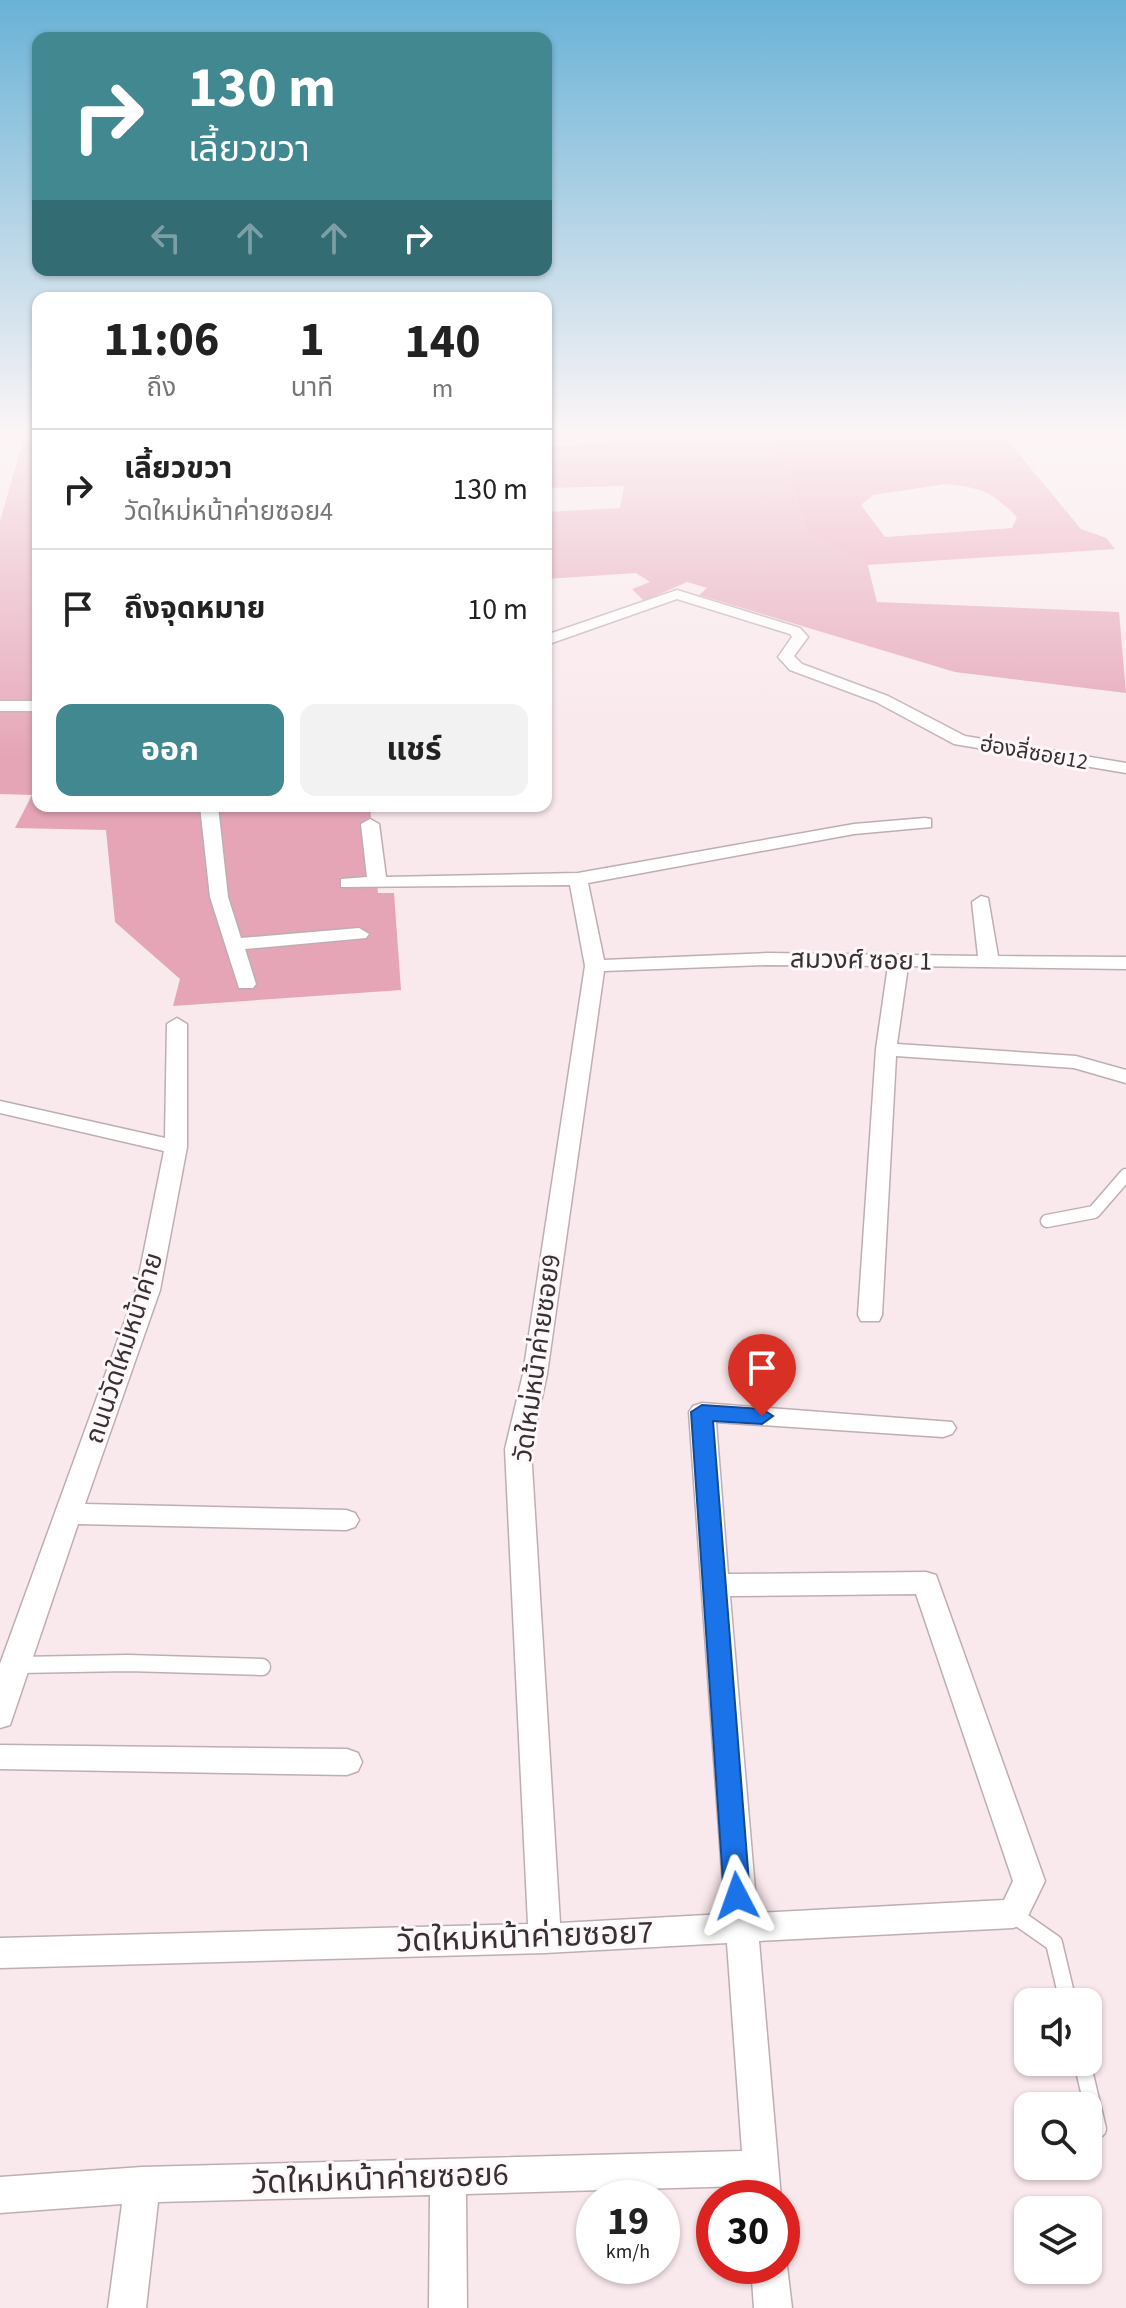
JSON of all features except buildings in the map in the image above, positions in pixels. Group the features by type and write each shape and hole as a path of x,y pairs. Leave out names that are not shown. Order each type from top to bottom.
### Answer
{"street":[{"name":"ฮ่องลี่ซอย12","path":"552,638 677,594 795,631 800,637 786,657 804,672 882,699 960,740 1126,768"},
{"path":"0,706 32,706"},
{"path":"210,812 219,897 246,984"},
{"path":"348,883 578,879 854,829 925,823"},
{"path":"370,824 377,882"},
{"name":"วัดใหม่หน้าค่ายซอย9","path":"545,1938 518,1449 535,1374 595,966 578,879"},
{"path":"981,902 989,962"},
{"path":"233,944 359,934"},
{"name":"สมวงศ์ ซอย 1","path":"595,966 767,959 1126,963"},
{"path":"870,1315 886,1049 899,960"},
{"name":"ถนนวัดใหม่หน้าค่าย","path":"0,1716 7,1663 70,1514 148,1290 176,1147 177,1024"},
{"path":"886,1049 1076,1062 1126,1077"},
{"path":"0,1107 176,1147"},
{"path":"762,2180 739,1927 702,1412 943,1428"},
{"path":"70,1514 346,1520"},
{"path":"714,1585 926,1583 1029,1881 1013,1914"},
{"path":"0,1757 347,1762"},
{"name":"วัดใหม่หน้าค่ายซอย7","path":"0,1953 545,1938 1013,1914"},
{"path":"448,2177 448,2308"},
{"name":"วัดใหม่หน้าค่ายซอย6","path":"0,2195 142,2185 448,2177 696,2182"},
{"path":"127,2308 142,2185"},
{"path":"771,2284 773,2308"}],"lane":[{"path":"1047,1221 1094,1212 1126,1175"},
{"path":"7,1663 262,1667"},
{"path":"1013,1914 1054,1943 1065,1988"}],"shaded area":[{"path":"0,542 32,542 32,795 0,794"},
{"path":"552,542 824,542 867,562 877,602 1119,612 1126,693 955,672 699,595 707,588 687,582 644,601 632,589 650,582 636,573 552,579"},
{"path":"823,542 1109,542 1115,549 867,565"},
{"path":"32,795 32,812 371,812 378,893 394,893 401,990 173,1006 180,979 115,922 106,830 15,828"}],"route":[{"path":"737,1896 702,1412 762,1416"}]}
